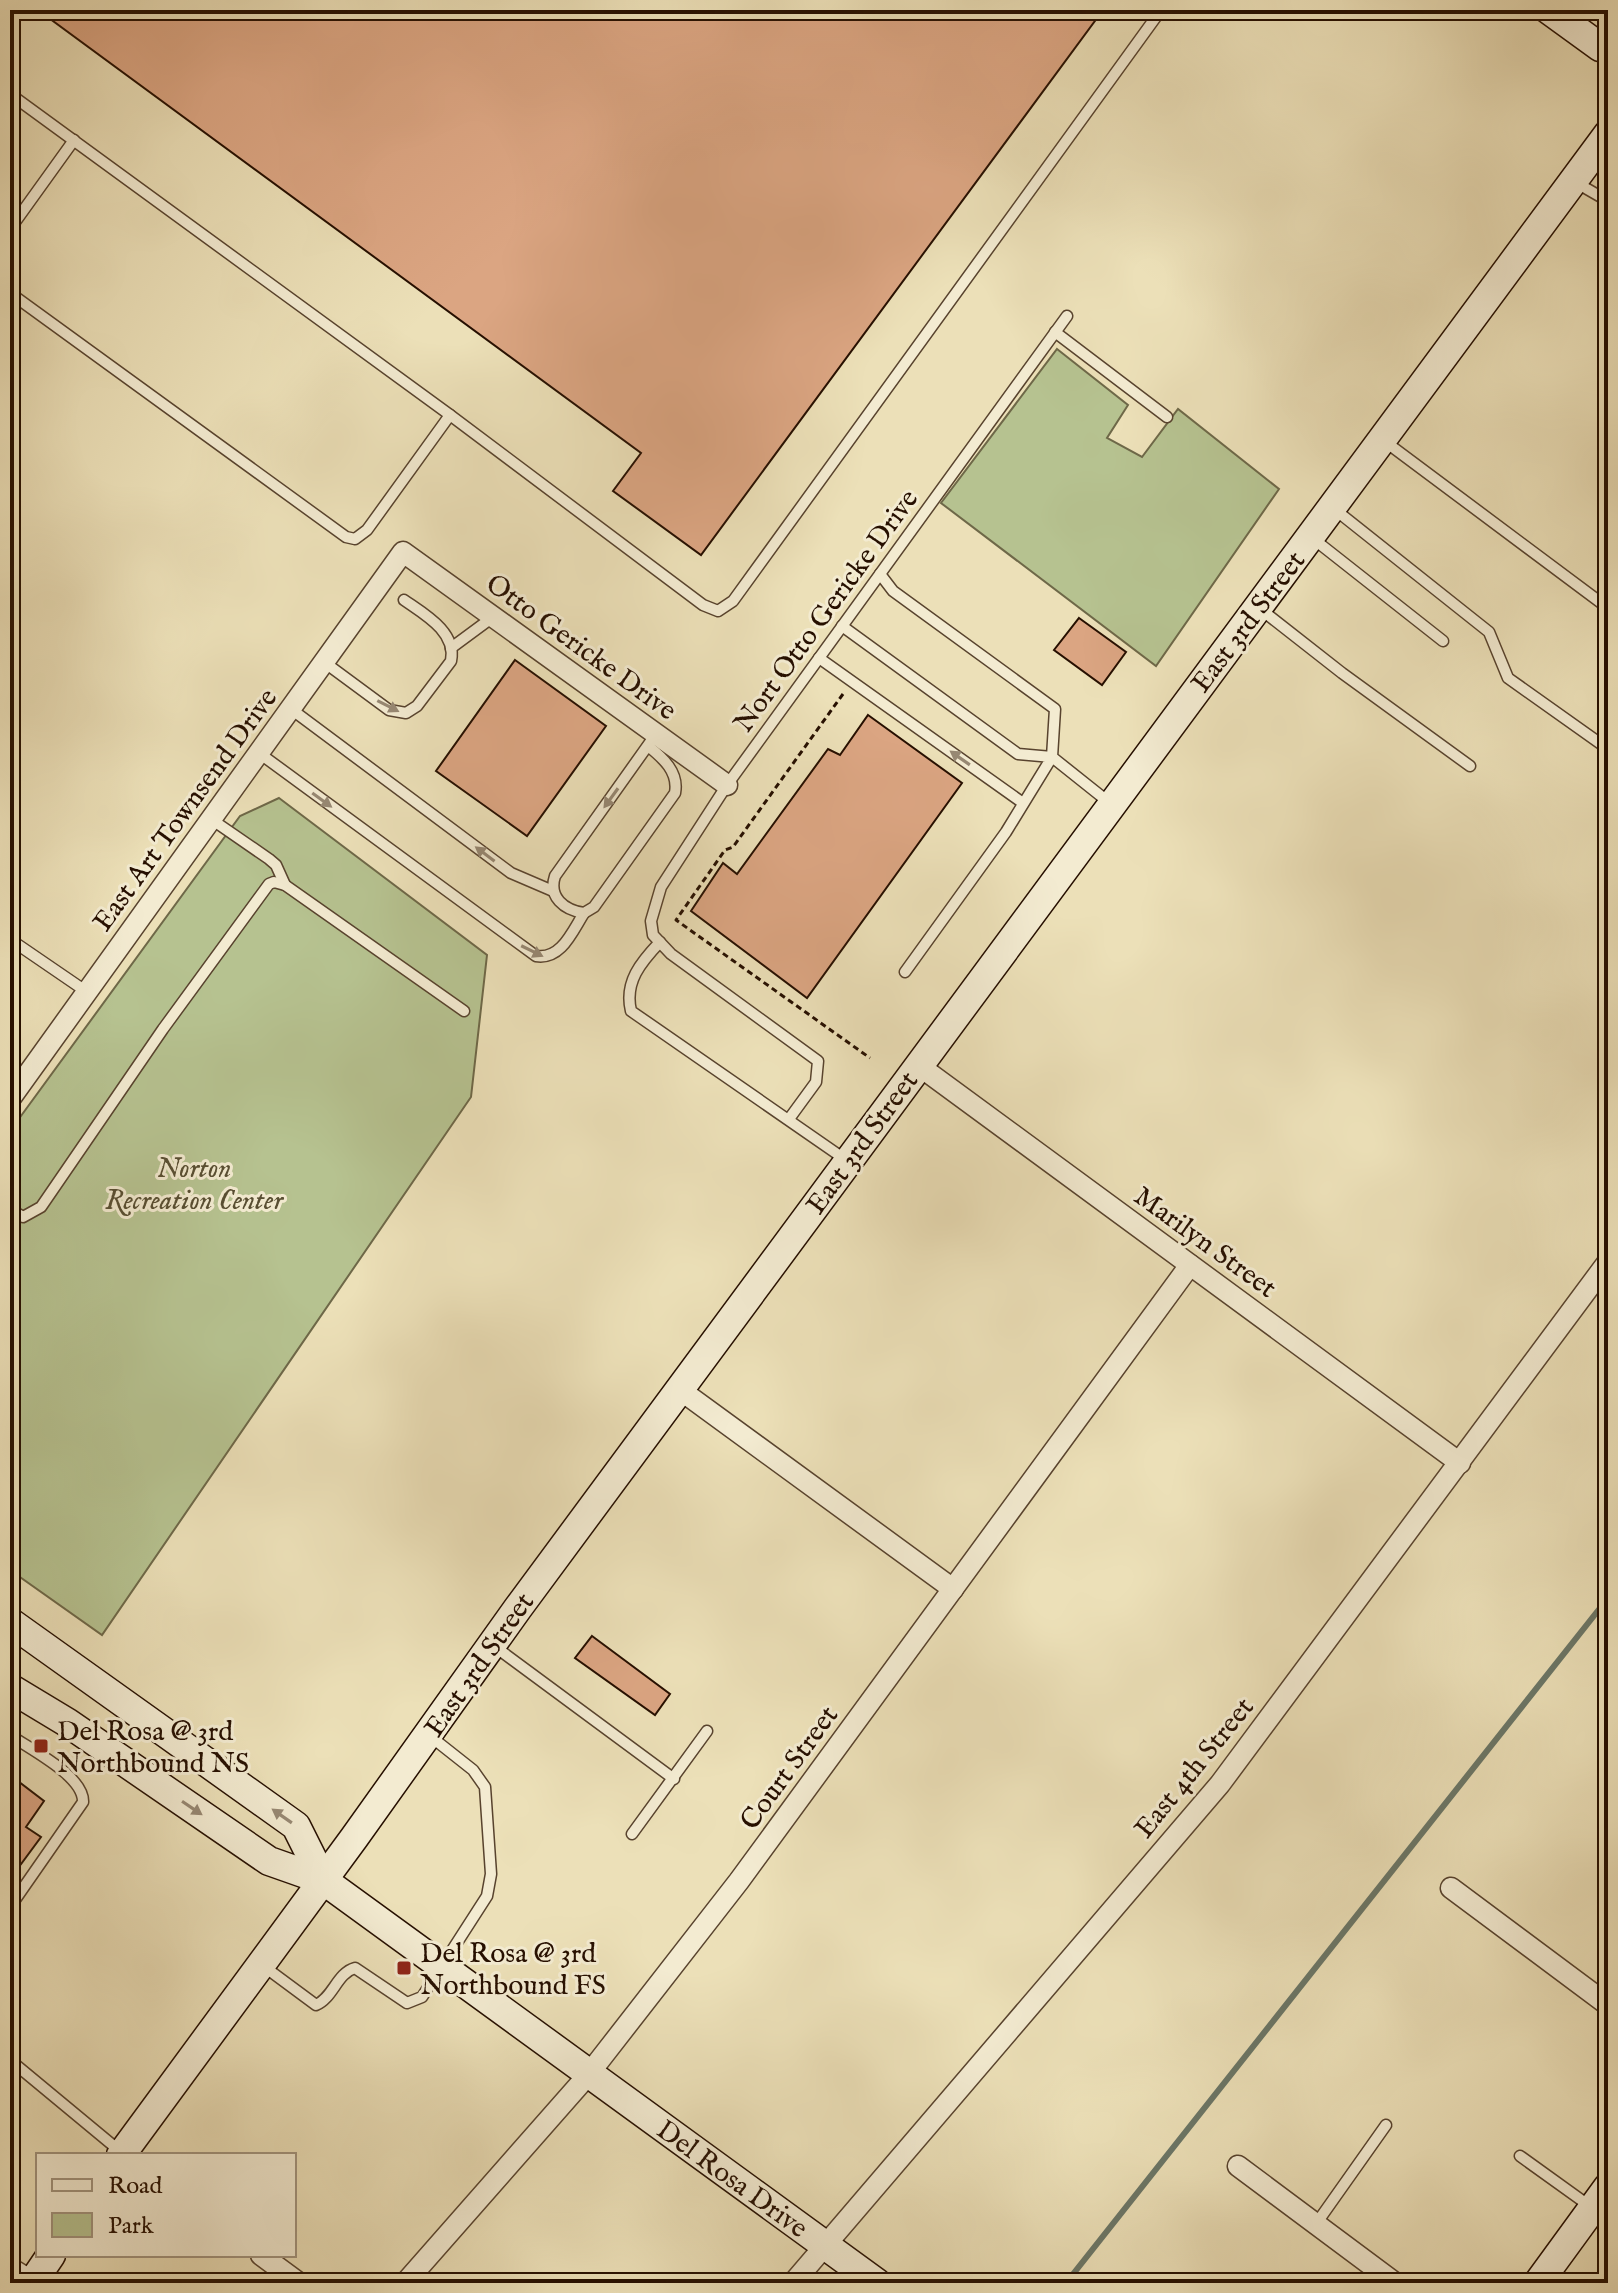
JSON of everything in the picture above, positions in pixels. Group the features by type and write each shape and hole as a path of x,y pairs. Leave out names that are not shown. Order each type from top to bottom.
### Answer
{"main road":[{"path":"1549,10 1600,47 1608,48"},
{"name":"East 3rd Street","path":"124,2153 679,1389 1608,134"},
{"path":"10,1622 296,1826 323,1880"},
{"path":"10,1639 47,1648"},
{"path":"10,1688 68,1723 269,1861 323,1880"},
{"name":"Del Rosa Drive","path":"323,1880 877,2283"},
{"path":"1538,2283 1600,2198"}],"street":[{"name":"Otto Gericke Drive","path":"403,552 652,740 727,785"},
{"name":"East Art Townsend Drive","path":"10,1099 403,552"},
{"name":"Marilyn Street","path":"918,1065 1460,1463"},
{"name":"East 4th Street","path":"793,2283 1220,1784 1607,1263"},
{"name":"Court Street","path":"405,2283 588,2075 739,1881 1190,1265"},
{"path":"679,1389 953,1589"},
{"path":"1451,1888 1608,2005"},
{"path":"1238,2166 1395,2283"},
{"path":"264,2257 299,2283"}],"lane":[{"path":"10,94 450,415 703,605 718,611 733,601 1161,10"},
{"path":"10,229 74,140"},
{"path":"1573,181 1608,201"},
{"path":"10,293 346,537 355,539 367,530 450,415"},
{"name":"Nort Otto Gericke Drive","path":"660,942 653,935 651,921 661,887 727,785 1067,316"},
{"path":"1055,332 1167,417"},
{"path":"1382,439 1608,608"},
{"path":"1331,507 1489,632 1508,678 1608,749"},
{"path":"1310,536 1443,641"},
{"path":"880,574 893,591 1055,709 1052,757 998,843 905,972"},
{"path":"324,662 389,710 406,713 417,706 451,661 451,648 438,624 404,600"},
{"path":"1258,607 1470,766"},
{"path":"451,648 493,617"},
{"path":"842,626 1018,754 1052,757 1111,804"},
{"path":"819,658 1023,803"},
{"path":"291,709 511,873 553,891"},
{"path":"259,753 536,956 546,957 560,950 584,913 594,907 675,793 675,775 652,740 555,876 553,891 558,902 570,910 584,913"},
{"path":"211,819 276,865 285,885"},
{"path":"10,1209 23,1217 41,1207 163,1029 269,884 285,885 464,1011"},
{"path":"11,940 87,992"},
{"path":"789,1119 816,1082 818,1061 671,954 660,942 639,965 627,995 631,1011 847,1161"},
{"path":"492,1645 674,1779"},
{"path":"632,1834 707,1731"},
{"path":"10,1735 76,1781 83,1792 83,1802 10,1907"},
{"path":"261,1964 316,2005 325,2000 350,1969 355,1968 407,2003 422,1997 487,1896 491,1874 485,1787 473,1770 428,1735"},
{"path":"10,2060 122,2153"},
{"path":"1316,2224 1386,2125"},
{"path":"1520,2156 1600,2198"},
{"path":"10,2262 39,2272"}],"path":[{"path":"852,682 733,847 725,850 676,920 870,1058"}],"green space":[{"path":"1057,349 1128,405 1107,438 1142,457 1178,409 1279,489 1156,666 941,503"},
{"name":"Norton Recreation Center","path":"279,798 487,955 471,1097 102,1635 10,1570 10,1131 240,816"}],"building":[{"path":"38,10 1103,10 701,555 613,491 641,453"},
{"path":"1079,618 1126,652 1102,685 1054,650"},
{"path":"515,660 606,726 527,836 436,771"},
{"path":"868,715 962,783 807,998 691,911 723,863 737,874 828,749 840,755"},
{"path":"592,1636 670,1694 655,1715 575,1658"},
{"path":"10,1775 44,1801 26,1827 41,1837 10,1879"}],"waterway":[{"path":"1066,2283 1608,1598"}],"place":[{"name":"Del Rosa @ 3rd Northbound NS","path":"41,1746"},
{"name":"Del Rosa @ 3rd Northbound FS","path":"404,1968"}]}
